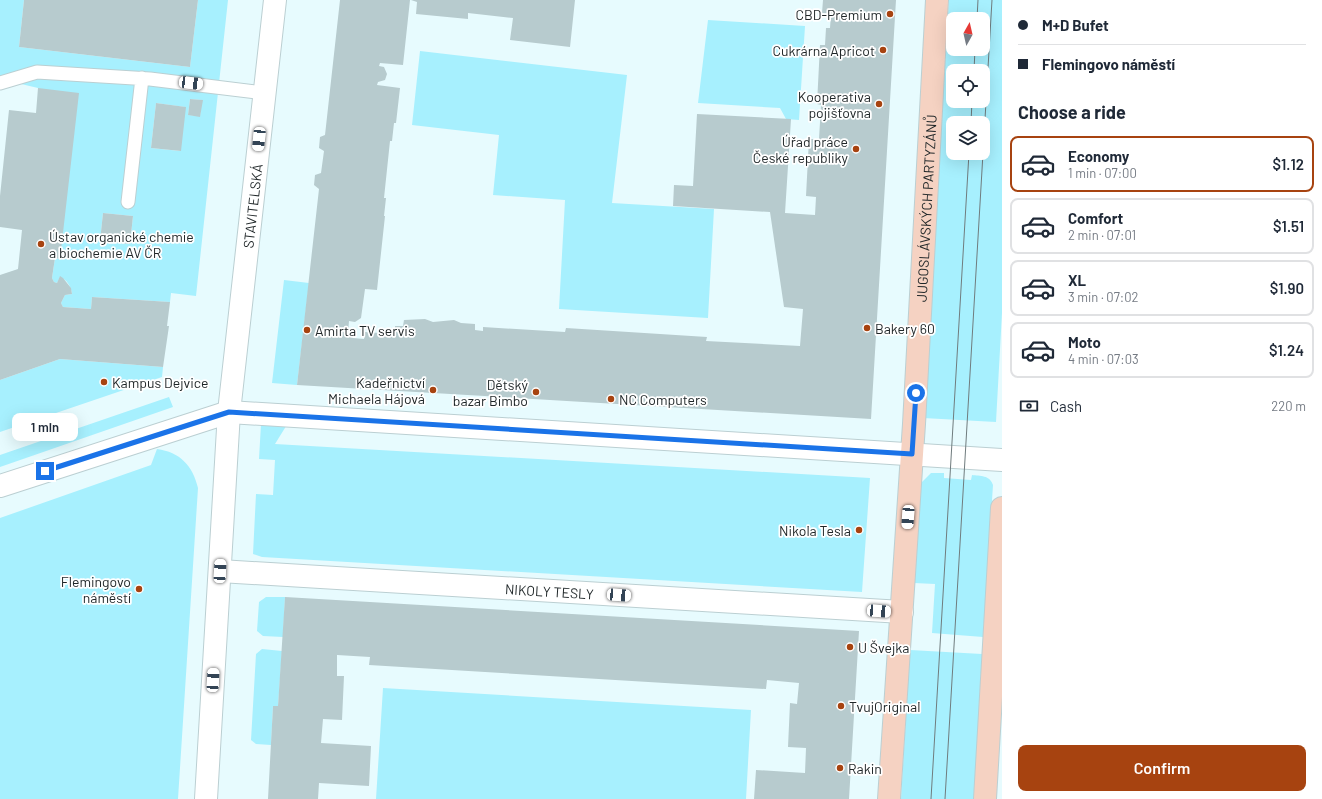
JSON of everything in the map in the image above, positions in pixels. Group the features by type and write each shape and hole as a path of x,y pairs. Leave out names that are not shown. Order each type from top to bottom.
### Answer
{"main road":[{"name":"JUGOSLÁVSKÝCH PARTYZÁNŮ","path":"889,799 912,454 937,0"},
{"path":"985,799 999,607 1002,508"}],"street":[{"name":"STAVITELSKÁ","path":"229,412 275,0"},
{"path":"206,799 229,412"},
{"path":"0,486 229,412 1002,460"},
{"name":"NIKOLY TESLY","path":"220,571 902,612"}],"lane":[{"path":"0,83 37,72 142,78 264,93"},
{"path":"128,202 142,78"}],"shaded area":[{"path":"0,0 24,0 19,47 190,67 198,0 228,0 196,296 171,293 170,302 92,297 91,309 63,307 61,303 65,295 72,294 70,286 65,280 60,277 57,283 54,282 52,278 55,258 60,259 38,88 0,79","holes":["190,99 202,100 200,116 188,115","156,103 185,107 180,151 151,148","103,213 133,216 130,244 100,241"]},
{"path":"949,0 1002,0 1002,313 996,422 923,418 946,48 946,56 990,56 990,12 948,12"},
{"path":"708,20 805,26 799,120 786,119 780,108 698,103"},
{"path":"420,51 627,75 612,203 714,209 708,318 559,309 565,200 493,195 499,135 412,125"},
{"path":"284,280 309,283 297,385 272,383"},
{"path":"60,359 163,367 162,377 0,432 0,380"},
{"path":"169,397 173,407 0,467 0,455"},
{"path":"288,423 275,444 870,478 862,592 262,557 253,554 256,494 273,495 275,460 259,459 261,424"},
{"path":"157,449 172,453 184,461 193,473 198,488 178,799 0,799 0,518 151,465"},
{"path":"931,473 944,473 944,478 971,480 972,475 981,476 990,479 993,485 983,637 932,633 935,584 914,583 921,483"},
{"path":"266,597 285,597 283,637 263,636 257,631 259,602"},
{"path":"262,649 282,651 278,706 273,706 271,745 256,744 251,740 256,654"},
{"path":"910,650 982,654 974,799 901,799"},
{"path":"383,688 751,710 746,799 376,799"}],"building":[{"path":"24,0 198,0 190,67 19,47"},
{"path":"340,0 410,0 403,65 380,63 379,66 384,67 387,74 385,80 378,82 377,85 400,88 396,123 394,123 392,141 390,141 384,198 386,198 385,216 377,290 365,289 361,318 355,322 349,321 348,333 351,334 353,338 364,339 365,332 395,334 395,326 403,326 404,320 425,319 433,322 454,320 461,323 475,324 475,330 483,331 483,327 565,332 566,328 707,337 706,341 800,346 803,309 784,307 770,212 673,206 674,185 693,186 697,114 791,119 785,213 815,215 816,197 806,196 809,139 819,139 821,105 817,104 820,45 825,45 826,28 830,28 831,14 822,13 823,0 896,0 871,419 297,385 319,189 314,185 315,175 321,173 324,151 319,148 320,137 325,135"},
{"path":"411,0 575,0 570,47 510,40 513,18 468,13 468,19 416,14 417,2"},
{"name":"Ústav organické chemie a biochemie AV ČR","path":"38,88 79,93 60,259 55,258 52,278 54,282 57,283 60,276 71,288 72,294 65,295 61,303 63,307 91,309 92,297 170,302 167,326 169,326 163,367 60,359 0,380 0,275 18,269 22,230 0,227 0,196 9,110 36,113"},
{"path":"190,99 203,100 200,117 188,115"},
{"path":"156,103 186,107 181,151 151,148"},
{"path":"103,213 133,216 130,244 100,241"},
{"path":"285,597 859,631 849,799 754,799 756,770 805,773 806,748 788,747 790,703 797,704 799,683 767,680 766,689 369,665 370,657 337,655 337,676 344,676 342,720 323,719 321,743 371,746 369,786 319,783 318,799 268,799 273,706 278,706"}],"tram line":[{"path":"977,12 978,0"},
{"path":"945,799 992,0"},
{"path":"974,64 975,56"},
{"path":"971,116 972,108"},
{"path":"931,799 969,160"}],"place":[{"name":"CBD-Premium","path":"890,14"},
{"name":"Cukrárna Apricot","path":"883,50"},
{"name":"Kooperativa pojišťovna","path":"879,104"},
{"name":"Úřad práce České republiky","path":"856,149"},
{"name":"Ústav organické chemie a biochemie AV ČR","path":"41,244"},
{"name":"Bakery 60","path":"867,328"},
{"name":"Amirta TV servis","path":"307,330"},
{"name":"Kampus Dejvice","path":"104,382"},
{"name":"Kadeřnictví Michaela Hájová","path":"433,390"},
{"name":"Dětský bazar Bimbo","path":"536,392"},
{"name":"NC Computers","path":"611,399"},
{"name":"Nikola Tesla","path":"859,530"},
{"name":"Flemingovo náměstí","path":"139,589"},
{"name":"U Švejka","path":"850,647"},
{"name":"TvujOriginal","path":"841,706"},
{"name":"Rakin","path":"840,768"}],"route":[{"path":"45,471 229,412 912,454 916,393"}]}
